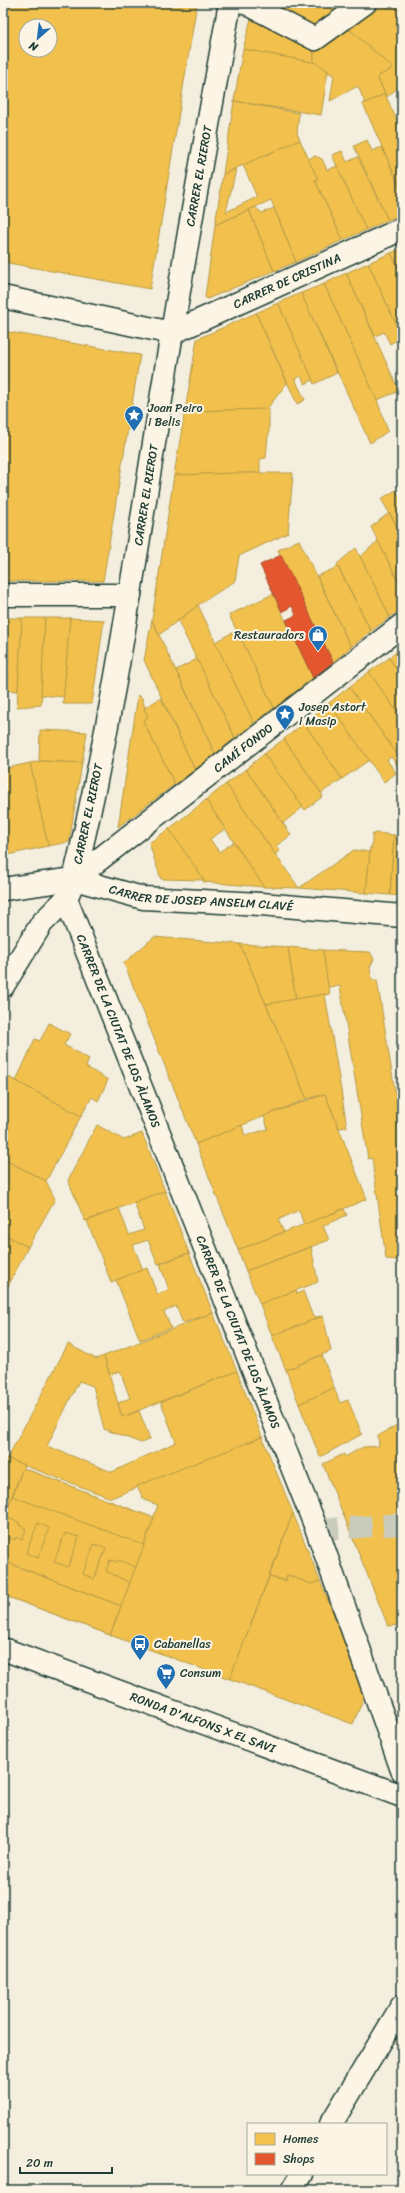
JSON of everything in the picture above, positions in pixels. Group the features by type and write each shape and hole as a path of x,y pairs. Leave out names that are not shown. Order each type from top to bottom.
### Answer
{"street":[{"name":"CARRER EL RIEROT","path":"74,879 88,820 130,595 172,333 230,3"},
{"path":"246,3 315,39 366,3"},
{"name":"CARRER DE CRISTINA","path":"172,333 402,229"},
{"path":"3,297 172,333"},
{"path":"3,595 130,595"},
{"name":"CAMÍ FONDO","path":"122,840 402,625"},
{"name":"CARRER EL RIEROT","path":"74,879 122,840"},
{"path":"3,986 42,923 66,899 74,879"},
{"name":"CARRER DE JOSEP ANSELM CLAVÉ","path":"3,889 74,879 143,898 261,904 402,916"},
{"name":"CARRER DE LA CIUTAT DE LOS ÀLAMOS","path":"66,899 316,1530 402,1770"},
{"name":"RONDA D'ALFONS X EL SAVI","path":"3,1649 402,1796"},
{"path":"333,2123 402,2006"},
{"path":"292,2190 301,2175"}],"building: Homes":[{"path":"3,3 197,3 150,289 3,262"},
{"path":"258,3 344,3 308,29"},
{"path":"385,3 402,3 402,84 387,97 377,77 393,68 349,29"},
{"path":"252,15 314,46 314,63 243,49"},
{"path":"349,29 393,68 377,77 385,94 365,103 358,86 330,101 334,76 314,63 314,46 327,45"},
{"path":"243,49 317,63 328,71 321,115 234,101"},
{"path":"385,94 402,132 402,192 363,104"},
{"path":"234,101 299,113 297,133 300,140 223,174"},
{"path":"300,140 318,179 315,180 343,240 296,262 271,200 215,225 223,174 236,169 226,212 257,197 243,165"},
{"path":"367,140 372,151 382,147 402,192 402,214 388,220 354,146"},
{"path":"342,151 347,162 358,157 388,220 366,230 332,155"},
{"path":"315,156 322,159 327,170 337,166 366,230 343,240 315,180 318,179 308,159"},
{"path":"255,207 262,213 274,208 296,262 274,271 249,210"},
{"path":"249,210 274,271 207,299 205,297 215,225"},
{"path":"402,248 402,276 391,253"},
{"path":"391,253 402,276 402,337 368,263"},
{"path":"368,263 402,337 390,344 384,332 375,336 346,273"},
{"path":"346,273 399,391 377,400 324,284"},
{"path":"324,284 377,400 388,431 370,443 301,293"},
{"path":"301,293 337,373 314,384 278,303"},
{"path":"278,303 313,380 305,384 301,376 295,379 305,400 297,404 256,313"},
{"path":"256,313 287,383 266,410 185,411 197,339"},
{"path":"3,331 140,355 103,581 3,581"},
{"path":"269,409 269,435 266,458 260,459 260,473 174,475 185,411"},
{"path":"293,473 288,533 239,556 235,581 198,605 159,635 152,620 174,475"},
{"path":"396,490 402,501 402,534 381,499"},
{"path":"389,513 402,534 402,589 371,527"},
{"path":"299,540 351,647 333,662 278,550"},
{"path":"378,541 402,589 402,608 390,617 360,557"},
{"path":"356,548 390,617 371,631 337,564"},
{"path":"338,567 371,631 351,647 317,576"},
{"path":"273,594 313,678 274,708 229,615"},
{"path":"198,605 254,723 235,738 178,621"},
{"path":"3,618 22,618 18,691 3,690"},
{"path":"22,618 45,618 41,705 17,707"},
{"path":"45,618 70,618 64,697 41,695"},
{"path":"70,618 104,620 92,704 63,704"},
{"path":"152,620 215,754 195,770 144,660"},
{"path":"237,630 274,708 254,723 215,642"},
{"path":"402,647 402,677 389,658"},
{"path":"389,658 402,677 402,719 369,672"},
{"path":"197,659 235,738 215,754 176,670"},
{"path":"369,672 402,719 402,732 398,735 402,742 402,761 349,687"},
{"path":"349,687 402,761 402,768 400,769 391,757 387,760 396,773 384,782 329,703"},
{"path":"138,695 142,698 148,717 143,721 175,784 118,827"},
{"path":"161,698 195,770 175,784 143,721 148,717 144,708"},
{"path":"329,703 369,760 342,779 304,723"},
{"path":"304,723 342,779 321,793 284,739"},
{"path":"40,730 87,732 82,763 39,761"},
{"path":"284,739 323,796 305,810 264,754"},
{"path":"264,754 303,807 283,823 246,769"},
{"path":"42,761 82,763 69,842 48,846 30,763"},
{"path":"30,763 48,846 3,856 3,769"},
{"path":"246,769 291,835 276,846 280,851 275,854 226,784"},
{"path":"226,784 299,888 264,887 206,800"},
{"path":"206,800 225,829 210,839 219,852 234,842 264,887 204,882 169,829"},
{"path":"169,829 204,880 161,879 149,843"},
{"path":"376,833 394,835 390,895 366,893 370,847 372,848 372,835"},
{"path":"394,835 402,836 402,896 390,895"},
{"path":"354,850 370,852 366,893 299,888"},
{"path":"154,937 240,944 307,1099 196,1144 124,963"},
{"path":"240,944 288,947 296,1000 266,1004"},
{"path":"288,947 323,950 330,994 296,1000"},
{"path":"323,950 370,952 374,959 370,967 372,980 377,980 402,1135 402,1260 386,1259 372,1158 368,1159 340,986 328,987"},
{"path":"325,994 347,1127 339,1128 325,1094 307,1099 266,1004"},
{"path":"49,1023 70,1034 64,1045 89,1059 86,1067 108,1080 98,1101 92,1097 81,1116 16,1081 35,1039 40,1041"},
{"path":"3,1074 81,1116 46,1181 3,1159"},
{"path":"325,1094 367,1199 304,1225 299,1210 278,1220 284,1232 238,1250 196,1144 242,1125 245,1136 268,1129 264,1116"},
{"path":"97,1125 124,1140 142,1133 165,1191 85,1221 68,1180"},
{"path":"3,1159 46,1181 55,1199 28,1247 3,1234"},
{"path":"165,1191 189,1253 158,1264 148,1240 133,1245 143,1270 111,1282 87,1221 119,1208 129,1235 144,1230 134,1202"},
{"path":"344,1209 347,1215 323,1226 329,1240 246,1271 238,1250"},
{"path":"3,1234 28,1247 3,1296"},
{"path":"311,1247 318,1282 260,1304 246,1271"},
{"path":"189,1253 213,1313 183,1323 176,1306 164,1312 171,1328 140,1340 116,1280 147,1268 157,1294 169,1290 160,1264"},
{"path":"296,1290 297,1294 303,1291 313,1317 323,1316 272,1336 260,1304"},
{"path":"213,1313 237,1371 122,1417 118,1403 130,1398 120,1371 110,1375 104,1356"},
{"path":"323,1316 331,1351 286,1370 272,1336"},
{"path":"68,1344 96,1359 104,1356 122,1417 139,1411 150,1439 141,1443 104,1429 93,1386 79,1381 47,1446 112,1472 176,1442 161,1402 237,1371 262,1437 111,1498 7,1459"},
{"path":"322,1355 334,1388 299,1404 286,1370"},
{"path":"334,1388 340,1403 348,1400 362,1434 320,1457 299,1404"},
{"path":"402,1422 402,1625 388,1626 323,1464 344,1454 345,1457 363,1447 379,1446 378,1436"},
{"path":"262,1437 293,1513 230,1679 110,1635 158,1505 144,1500 137,1486"},
{"path":"3,1457 24,1465 5,1517 3,1516"},
{"path":"3,1457 24,1465 3,1522"},
{"path":"23,1468 154,1518 144,1545 12,1496"},
{"path":"23,1468 154,1518 110,1635 3,1595 3,1522"},
{"path":"12,1496 144,1545 136,1567 119,1560 118,1562 110,1560 106,1571 130,1583 121,1606 3,1561 3,1535 15,1540 16,1537 22,1540 26,1529 19,1525 20,1523 5,1517","holes":["65,1533 79,1537 68,1567 54,1562"]},
{"path":"293,1513 320,1581 311,1584 287,1575 286,1581 269,1577"},
{"path":"38,1523 49,1528 38,1558 26,1553"},
{"path":"94,1544 106,1548 94,1579 83,1574"},
{"path":"3,1561 121,1606 110,1635 3,1595"},
{"path":"287,1575 311,1584 320,1581 366,1692 353,1724 230,1679 269,1577 286,1581"}],"building: Shops":[{"path":"281,555 333,662 313,678 286,620 296,615 292,606 282,612 260,565"}],"tunnel":[{"path":"317,1530 402,1524"}],"place":[{"name":"Joan Peiro i Belis","path":"134,432"},
{"name":"Restauradors","path":"318,652"},
{"name":"Josep Astort i Masip","path":"285,731"},
{"name":"Cabanellas","path":"140,1661"},
{"name":"Consum","path":"166,1690"}]}
